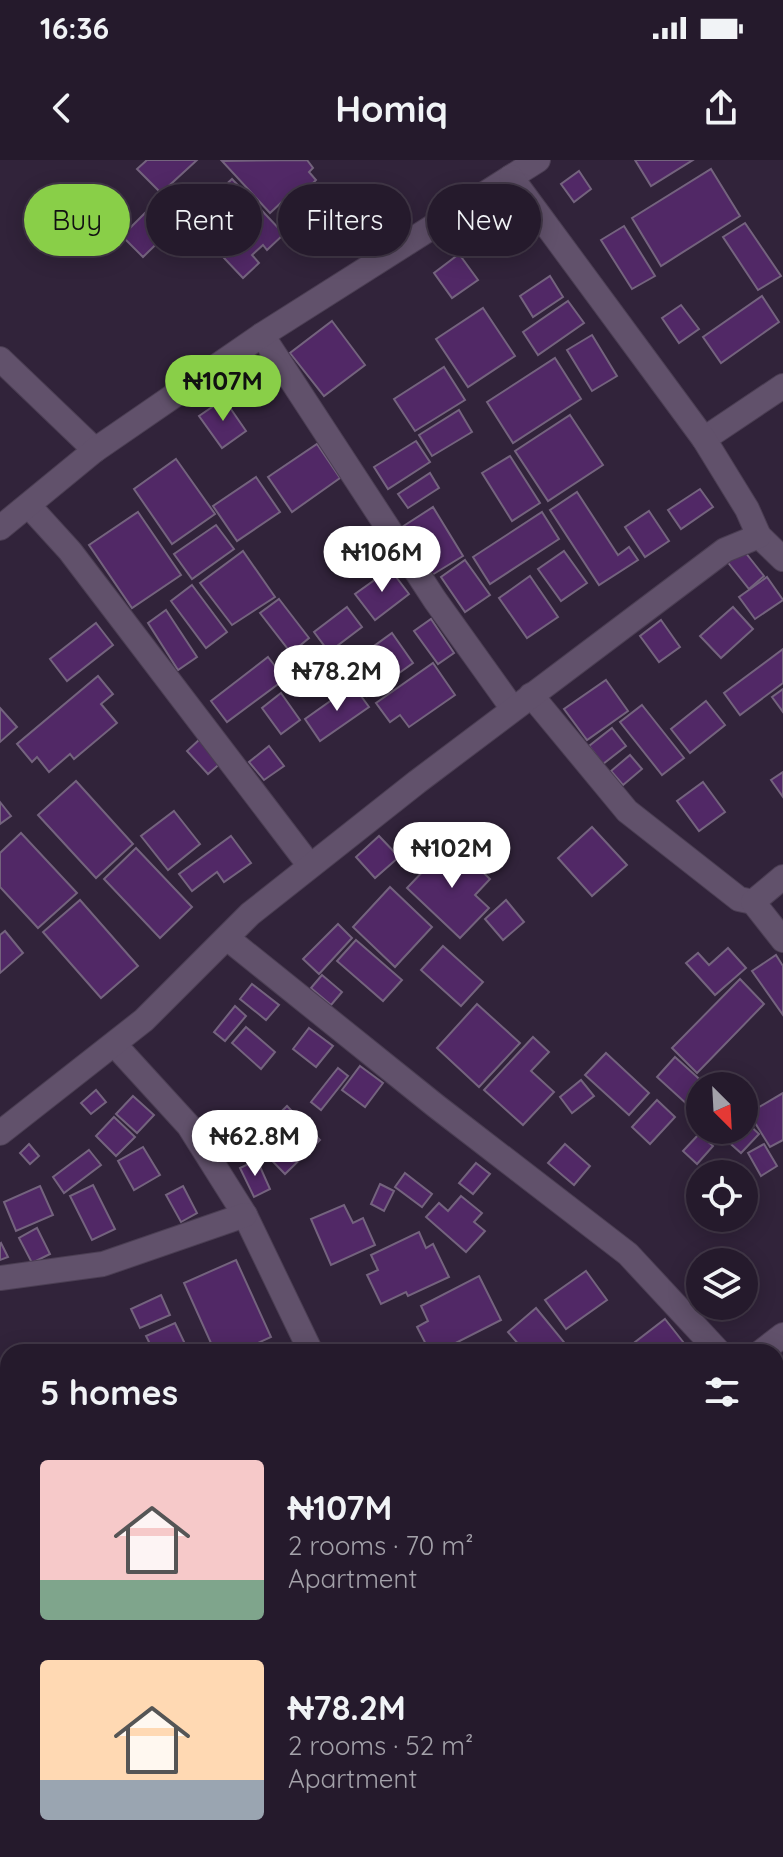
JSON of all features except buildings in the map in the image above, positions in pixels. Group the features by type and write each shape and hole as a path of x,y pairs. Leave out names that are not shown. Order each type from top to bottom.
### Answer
{"street":[{"path":"0,528 95,450 262,335 538,160"},
{"path":"511,177 704,439 747,509 759,536 783,559"},
{"path":"262,335 435,600 522,702 627,811 739,899 753,902 783,940"},
{"path":"0,359 95,450"},
{"path":"704,439 783,386"},
{"path":"29,506 70,551 310,866"},
{"path":"0,1133 115,1045 250,914 310,866 725,550 759,536"},
{"path":"753,902 783,877"},
{"path":"227,938 436,1106 628,1254 712,1344"},
{"path":"115,1045 189,1126 245,1215 307,1344"},
{"path":"0,1278 103,1264 245,1215"}]}
